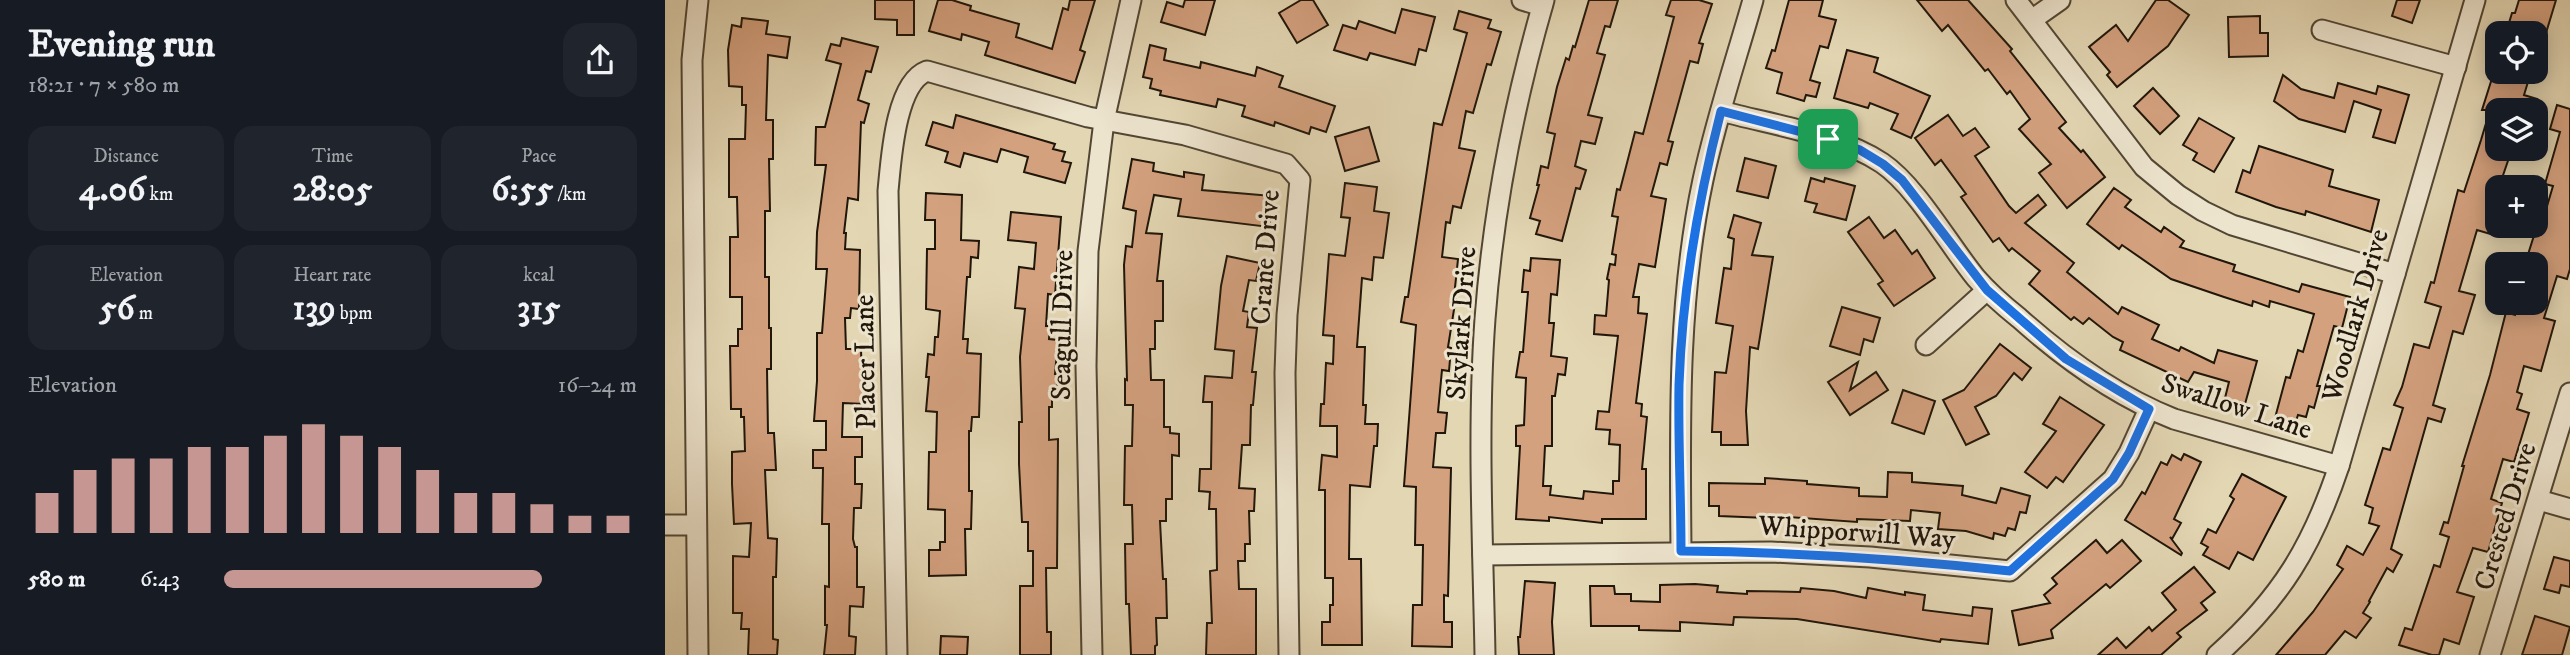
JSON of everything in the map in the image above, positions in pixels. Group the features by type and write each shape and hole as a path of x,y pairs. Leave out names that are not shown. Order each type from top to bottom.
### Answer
{"street":[{"path":"698,0 692,60 698,655"},
{"name":"Seagull Drive","path":"1092,655 1086,366 1088,251 1104,121 1131,0"},
{"path":"1523,0 1543,3"},
{"path":"1681,551 1679,385 1703,181 1753,0"},
{"path":"2016,0 2144,167 2178,195 2232,225 2395,274"},
{"path":"2033,19 2060,0"},
{"name":"Woodlark Drive","path":"2217,655 2265,608 2295,566 2323,514 2475,0"},
{"name":"Skylark Drive","path":"1485,655 1480,450 1485,318 1500,190 1510,132 1543,3"},
{"path":"2322,30 2456,67"},
{"name":"Crane Drive","path":"919,74 927,71 1104,121 1185,135 1286,164 1300,180 1287,315 1285,373 1289,655"},
{"name":"Placer Lane","path":"897,655 888,191 893,146 901,112 909,89 919,74"},
{"name":"Swallow Lane","path":"1721,111 1828,139 1860,150 1883,164 1902,180 1987,290 2066,359 2149,409 2185,422 2339,466"},
{"path":"1926,345 1987,290"},
{"name":"Crested Drive","path":"2490,655 2570,393"},
{"name":"Whipporwill Way","path":"1483,555 1771,552 1870,556 2010,571 2113,479 2129,453 2149,409"},
{"path":"2539,500 2570,509"},
{"path":"665,525 696,525"}],"building":[{"path":"875,0 914,0 914,35 897,35 897,20 875,19"},
{"path":"938,0 952,0 971,6 970,10 1019,24 1016,37 1052,49 1063,8 1068,10 1070,0 1095,0 1080,50 1085,52 1075,83 985,55 989,42 962,34 961,40 929,31"},
{"path":"1185,0 1215,0 1205,35 1161,22 1167,2 1183,7"},
{"path":"1301,0 1313,0 1328,25 1297,43 1279,13"},
{"path":"1589,0 1618,0 1610,27 1605,26 1597,53 1605,55 1588,115 1602,118 1595,144 1581,141 1575,166 1586,170 1580,189 1576,188 1562,241 1536,234 1540,221 1530,218 1541,166 1548,168 1555,134 1547,132 1557,87 1566,58 1569,60 1573,46 1575,47"},
{"path":"1671,0 1699,0 1712,4 1699,43 1703,44 1698,63 1690,61 1668,141 1673,142 1667,165 1660,163 1651,196 1666,199 1655,267 1639,264 1633,297 1639,297 1638,313 1647,314 1636,403 1642,404 1641,416 1647,417 1642,469 1646,469 1646,519 1602,519 1602,523 1549,517 1549,521 1516,519 1520,446 1516,446 1516,426 1524,425 1526,378 1516,377 1520,352 1523,352 1528,292 1522,292 1524,270 1530,271 1531,258 1560,260 1557,295 1551,294 1549,323 1554,323 1551,356 1567,358 1565,375 1558,374 1555,396 1552,396 1552,446 1545,446 1543,486 1551,486 1550,495 1583,499 1584,491 1613,494 1613,481 1619,481 1620,445 1609,444 1610,430 1596,429 1598,411 1609,412 1618,336 1594,334 1595,315 1606,316 1607,279 1610,264 1615,265 1616,255 1612,254 1618,217 1612,216 1617,189 1620,190 1635,132 1643,134 1674,17 1666,15"},
{"path":"1789,0 1823,0 1819,16 1836,20 1828,48 1820,46 1810,80 1820,83 1816,97 1806,95 1804,101 1777,93 1782,73 1766,68 1772,50 1775,51"},
{"path":"1917,0 1968,0 2012,49 2010,51 2066,122 2059,128 2081,152 2083,150 2105,177 2067,208 2039,173 2051,164 2019,129 2030,119 2010,91 2007,94 1988,69 1985,71 1948,25 1942,31"},
{"path":"2156,0 2168,0 2189,15 2168,46 2117,87 2107,75 2110,72 2089,47 2116,25 2128,41"},
{"path":"2397,0 2420,0 2412,23 2392,16"},
{"path":"2519,0 2556,0 2548,26 2548,21 2510,21 2512,13 2515,13"},
{"path":"1402,9 1435,17 1426,51 1419,49 1415,65 1370,53 1367,60 1334,50 1343,25 1356,29 1359,21 1395,33"},
{"path":"1459,11 1491,20 1488,28 1501,32 1491,65 1487,64 1473,113 1466,111 1459,148 1475,151 1461,208 1453,206 1450,223 1446,222 1442,257 1458,259 1456,297 1448,347 1451,348 1449,371 1442,370 1438,412 1447,413 1445,433 1436,433 1433,467 1451,468 1448,596 1444,595 1444,622 1452,622 1452,647 1412,646 1413,605 1422,605 1423,545 1415,545 1416,487 1404,486 1416,325 1401,322 1405,297 1408,297 1434,123 1442,125 1467,33 1454,29"},
{"path":"2260,16 2260,33 2268,33 2268,56 2229,57 2228,17"},
{"path":"742,18 768,21 766,34 790,37 787,58 768,55 766,120 773,120 773,159 769,159 770,211 765,211 765,277 769,277 771,328 771,369 767,369 768,433 774,433 776,470 765,470 768,538 777,539 776,577 773,577 773,639 778,640 777,655 748,655 749,629 741,629 742,613 733,613 733,556 749,557 751,523 734,524 732,484 732,452 745,451 744,417 741,417 741,409 731,409 730,346 738,346 738,329 742,329 742,297 730,297 730,237 738,237 737,197 729,197 729,139 745,139 746,105 742,105 742,87 729,86 728,50 732,25 741,27"},
{"path":"842,38 878,47 871,72 866,71 858,100 869,104 864,123 861,122 858,200 848,198 844,233 845,249 860,250 859,309 851,308 850,318 845,318 846,349 861,349 862,383 866,383 865,404 843,403 842,437 862,437 862,457 855,457 855,484 862,484 861,508 854,508 853,539 857,547 857,587 864,587 863,607 850,606 849,636 856,637 855,655 824,655 827,625 825,586 829,587 829,524 822,524 823,468 813,468 813,450 826,450 826,421 814,421 817,333 822,333 827,269 816,269 817,232 826,165 815,165 816,127 825,127 841,64 826,60 831,44 840,46"},
{"path":"1150,45 1166,49 1164,60 1200,68 1201,62 1255,76 1257,67 1283,76 1279,87 1335,106 1326,132 1311,127 1309,134 1275,122 1274,126 1242,116 1245,106 1218,99 1216,107 1160,95 1161,91 1150,88 1152,79 1143,77"},
{"path":"1847,50 1878,58 1874,72 1930,96 1911,138 1891,129 1898,114 1870,103 1868,108 1834,98"},
{"path":"2283,75 2301,89 2334,98 2338,83 2376,94 2378,86 2409,95 2395,143 2373,137 2381,110 2354,101 2345,132 2299,119 2274,101"},
{"path":"2490,84 2527,84 2524,95 2534,98 2486,98"},
{"path":"2153,88 2179,116 2160,134 2134,106"},
{"path":"2557,105 2570,109 2570,269 2567,279 2557,276 2548,305 2548,252 2529,252 2533,238 2548,238 2548,203 2553,186 2548,185 2548,175 2560,132 2550,129"},
{"path":"956,115 1055,144 1053,149 1065,152 1062,161 1071,163 1065,183 1024,172 1028,157 1001,149 997,162 964,153 960,167 945,162 948,152 926,145 933,122 953,128"},
{"path":"1948,115 1963,136 1975,128 1989,147 1975,156 2016,213 2038,195 2046,205 2025,223 2074,263 2067,272 2118,314 2122,307 2159,325 2152,339 2179,351 2181,347 2214,363 2218,350 2257,361 2245,404 2225,398 2229,382 2194,372 2188,382 2120,350 2123,342 2089,318 2083,324 2074,317 2071,320 2029,284 2040,271 2012,248 2009,251 1999,238 1993,242 1961,197 1966,194 1941,160 1935,165 1915,138"},
{"path":"2199,118 2234,138 2214,172 2193,160 2197,153 2183,145"},
{"path":"1369,127 1379,161 1345,171 1335,137"},
{"path":"2485,127 2485,161 2508,161 2503,175 2485,175 2485,232 2477,230 2459,291 2475,295 2463,334 2453,331 2433,405 2445,409 2441,422 2428,418 2391,549 2402,555 2393,572 2387,568 2363,613 2371,618 2356,638 2345,631 2325,655 2276,655 2313,612 2343,569 2337,565 2347,546 2363,555 2379,526 2369,523 2373,508 2365,505 2383,448 2390,450 2403,408 2394,405 2414,344 2429,348 2441,307 2425,302 2431,282 2434,283 2458,190 2464,192"},
{"path":"2259,146 2333,170 2329,186 2379,200 2371,232 2306,211 2305,215 2276,207 2236,192 2243,170 2250,173"},
{"path":"1745,158 1776,166 1768,198 1737,191"},
{"path":"1132,159 1154,163 1153,171 1184,177 1184,172 1204,175 1202,190 1273,196 1269,227 1178,216 1181,199 1154,195 1146,233 1162,234 1157,281 1163,281 1163,321 1155,321 1155,349 1150,349 1151,380 1164,380 1164,427 1170,427 1170,433 1179,434 1179,456 1172,455 1172,499 1166,499 1166,521 1160,521 1167,618 1156,618 1155,655 1131,655 1129,604 1126,604 1125,544 1133,544 1132,505 1124,505 1125,446 1132,446 1133,405 1125,405 1125,379 1127,380 1124,265 1126,246 1132,247 1136,211 1123,208"},
{"path":"1811,178 1824,182 1825,178 1855,186 1846,220 1814,212 1817,204 1805,201"},
{"path":"1345,183 1377,187 1374,211 1389,213 1383,258 1374,257 1372,280 1362,278 1357,347 1365,347 1365,424 1378,424 1370,487 1350,485 1349,559 1361,559 1362,645 1322,645 1322,622 1330,622 1330,605 1333,605 1333,578 1325,578 1325,490 1319,490 1322,455 1337,457 1337,426 1320,426 1326,363 1333,364 1334,336 1323,335 1329,254 1345,256 1350,218 1341,217"},
{"path":"2114,188 2131,200 2125,207 2161,232 2164,227 2184,241 2180,247 2235,265 2233,271 2299,292 2302,284 2350,297 2342,328 2334,326 2317,386 2320,386 2314,408 2309,406 2306,417 2298,415 2295,424 2275,418 2286,377 2290,378 2298,350 2303,352 2314,314 2270,301 2269,307 2253,301 2252,306 2224,297 2171,279 2122,245 2119,249 2087,224"},
{"path":"926,193 962,195 961,240 979,241 978,258 971,257 970,277 967,277 963,339 968,339 967,353 981,354 979,417 972,417 969,431 969,491 972,491 971,529 965,529 966,575 929,576 929,550 940,550 940,542 945,542 945,510 928,509 929,452 936,452 937,412 926,411 929,377 926,377 928,354 934,355 935,337 938,337 940,311 926,309 927,249 935,249 935,220 925,220"},
{"path":"1011,212 1061,217 1055,295 1048,294 1046,326 1050,326 1049,339 1058,340 1055,374 1057,392 1052,392 1052,407 1049,407 1049,440 1058,439 1057,568 1046,568 1047,632 1051,632 1051,655 1020,655 1020,586 1033,586 1033,551 1028,551 1028,522 1022,522 1019,464 1019,422 1022,422 1020,357 1025,309 1015,308 1019,267 1034,269 1036,243 1008,240"},
{"path":"1734,215 1761,223 1752,255 1773,257 1758,349 1750,347 1746,411 1748,445 1721,445 1721,432 1712,432 1715,372 1726,373 1733,326 1716,323 1724,268 1731,269 1734,239 1728,237"},
{"path":"1869,217 1884,238 1895,230 1912,254 1917,250 1935,278 1894,306 1878,284 1883,281 1848,232"},
{"path":"1227,256 1260,263 1256,281 1249,280 1243,311 1249,312 1247,327 1257,328 1252,372 1256,372 1251,405 1250,445 1242,445 1239,488 1255,489 1254,511 1249,511 1250,544 1245,544 1245,561 1238,561 1239,589 1256,589 1256,655 1206,655 1207,623 1212,623 1210,571 1217,570 1216,509 1209,509 1210,492 1199,491 1200,469 1211,469 1212,402 1203,402 1205,376 1232,378 1234,351 1215,349 1221,286"},
{"path":"1842,307 1880,318 1873,342 1864,339 1860,355 1830,346"},
{"path":"2505,315 2545,315 2544,318 2555,321 2541,371 2524,366 2517,392 2522,394 2517,409 2529,413 2514,462 2503,459 2491,499 2502,503 2488,552 2473,548 2457,592 2474,597 2459,644 2444,639 2439,655 2432,655 2399,645 2405,628 2412,630 2434,565 2440,567 2449,537 2440,534 2444,522 2448,523"},
{"path":"2000,344 2031,368 2022,380 2014,373 1996,396 1975,407 1989,434 1966,445 1943,400 1964,390"},
{"path":"1858,362 1850,390 1876,372 1888,390 1850,415 1828,382"},
{"path":"1903,390 1935,401 1924,434 1892,423"},
{"path":"2060,397 2104,425 2063,482 2056,477 2047,488 2025,472 2056,431 2043,424"},
{"path":"2184,454 2201,462 2174,519 2181,523 2172,539 2170,537 2181,555 2125,520 2142,492 2145,494 2161,462 2167,465 2172,455 2181,460"},
{"path":"1888,472 1912,473 1912,482 1963,486 1962,495 1996,503 2001,488 2030,496 2026,513 2020,512 2015,530 2008,528 2005,536 1994,533 1993,539 1966,531 1938,529 1940,513 1911,510 1910,521 1857,519 1857,522 1719,516 1719,506 1709,506 1709,483 1765,484 1765,478 1859,488 1859,496 1887,497"},
{"path":"2242,474 2286,497 2253,560 2238,552 2229,569 2203,555 2208,547 2201,543 2208,529 2216,533 2234,499 2230,496"},
{"path":"2096,540 2107,553 2122,540 2141,561 2110,588 2106,584 2051,630 2053,638 2019,645 2012,611 2050,603 2044,595 2057,584 2052,578"},
{"path":"2554,557 2570,561 2570,587 2561,585 2559,593 2544,589"},
{"path":"2194,567 2215,592 2201,603 2207,610 2177,633 2181,637 2161,655 2098,655 2117,638 2126,648 2149,627 2152,631 2176,610 2162,593"},
{"path":"1525,581 1555,583 1552,622 1554,655 1519,655 1518,637"},
{"path":"1660,585 1718,586 1717,592 1747,594 1747,591 1800,592 1801,588 1866,598 1868,588 1905,595 1905,592 1925,595 1923,610 1972,616 1973,607 1992,609 1988,644 1941,639 1940,642 1797,619 1734,617 1733,625 1680,622 1680,631 1639,630 1639,626 1591,626 1590,586 1614,586 1615,594 1631,594 1631,601 1660,602"},
{"path":"2535,616 2570,627 2562,655 2522,655"},
{"path":"941,636 968,637 967,655 940,655"}],"route":[{"path":"1721,111 1828,139 1860,150 1883,164 1902,180 1987,290 2066,359 2149,409 2129,453 2113,479 2010,571 1870,556 1681,551 1679,385 1688,278 1703,181 1721,111"}]}
